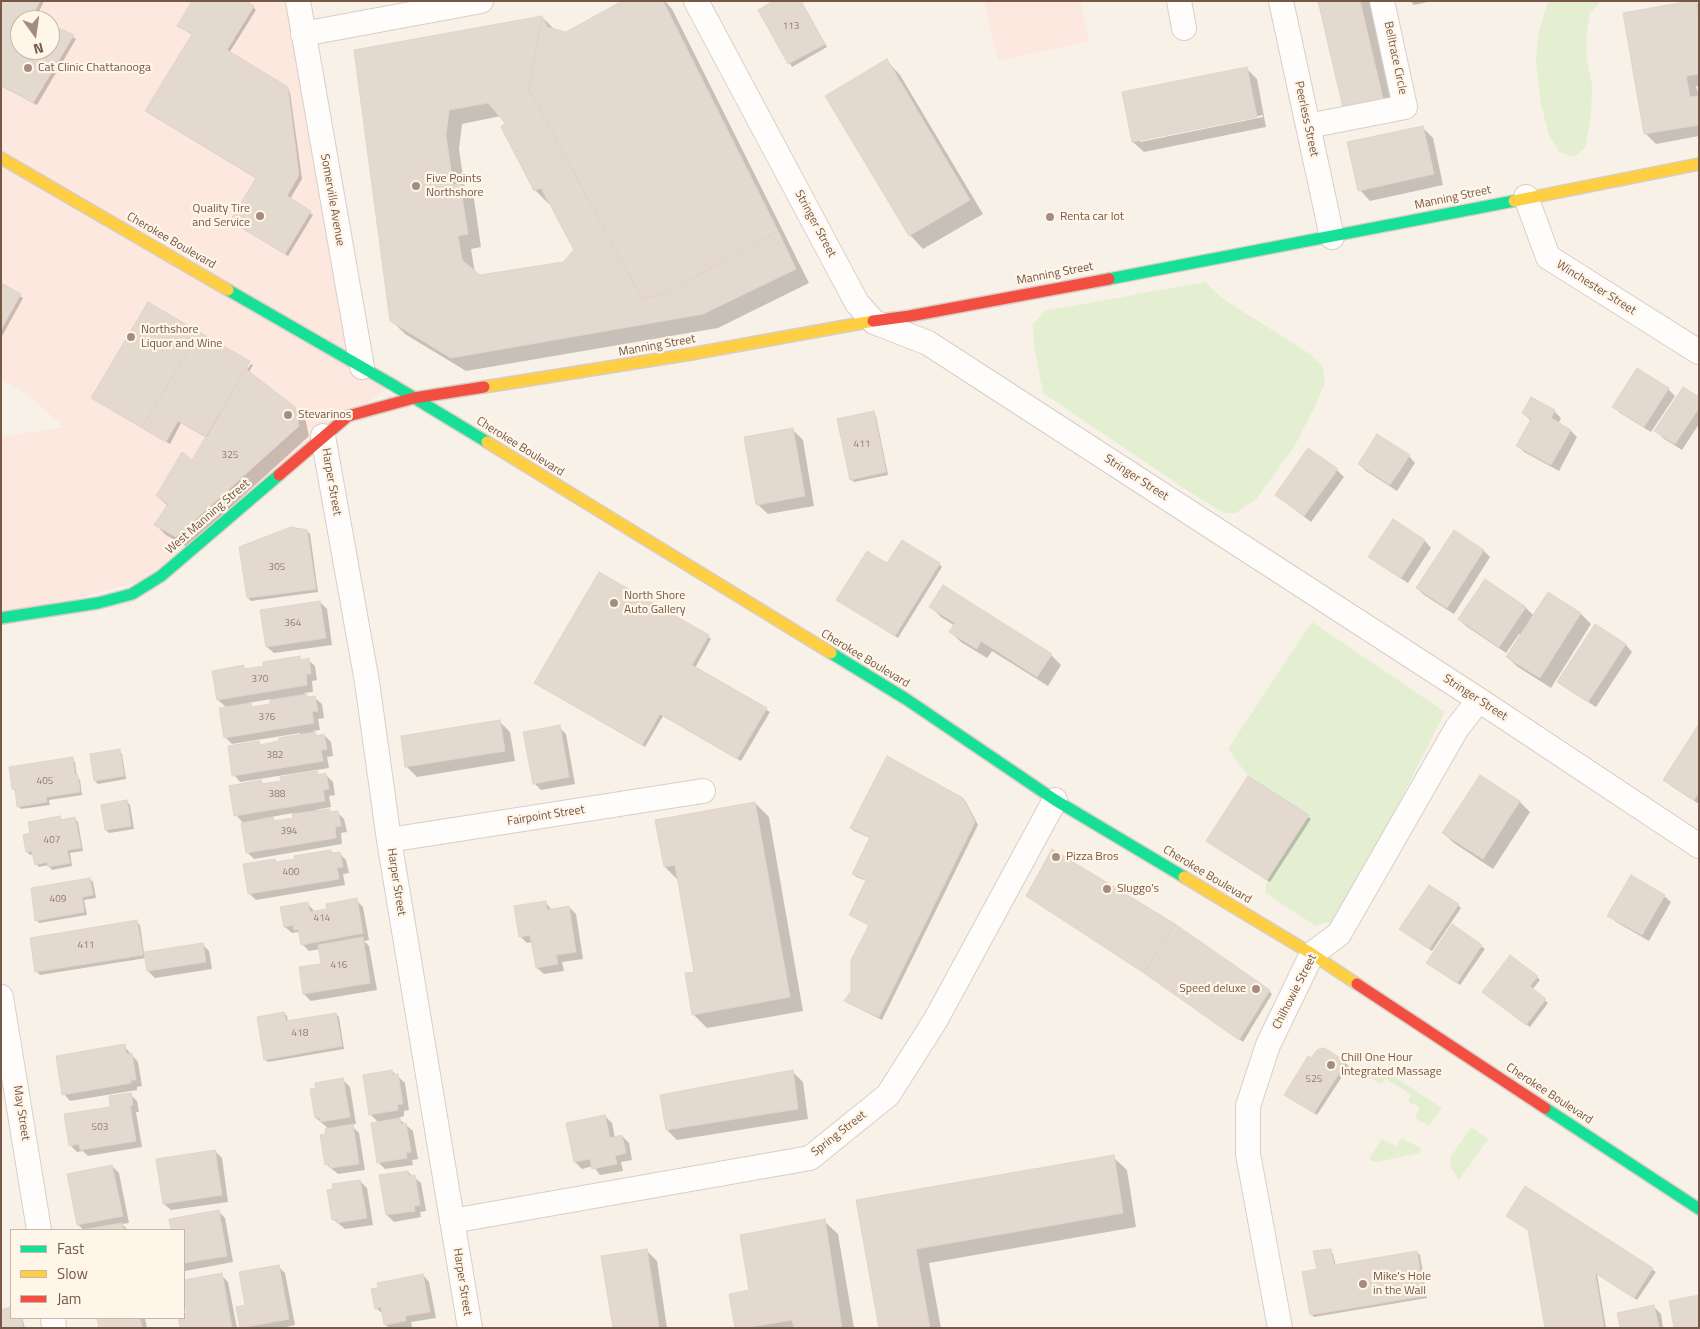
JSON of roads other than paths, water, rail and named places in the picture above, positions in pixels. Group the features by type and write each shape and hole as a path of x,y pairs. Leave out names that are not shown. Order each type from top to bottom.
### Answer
{"main road":[{"name":"Cherokee Boulevard","path":"1,158 414,398 906,699 1055,800 1312,954 1699,1208"},
{"name":"Manning Street","path":"414,398 681,356 874,322 1332,237 1699,164"},
{"name":"West Manning Street","path":"1,618 98,603 132,594 161,576 348,416 414,398"}],"street":[{"name":"Somerville Avenue","path":"298,1 362,367"},
{"path":"303,34 481,1"},
{"name":"Stringer Street","path":"696,1 857,303 874,322 928,343 1478,700 1699,846"},
{"path":"1179,1 1184,28"},
{"name":"Peerless Street","path":"1281,1 1332,237"},
{"name":"Belltrace Circle","path":"1308,126 1405,107 1382,1"},
{"name":"Winchester Street","path":"1526,197 1548,257 1699,352"},
{"name":"Harper Street","path":"323,436 367,682 389,840 468,1327"},
{"name":"Chilhowie Street","path":"1280,1328 1248,1154 1248,1106 1268,1045 1312,954 1339,934 1456,728 1478,700"},
{"name":"Fairpoint Street","path":"389,840 704,791"},
{"name":"Spring Street","path":"452,1221 810,1158 888,1094 935,1021 1055,800"},
{"name":"May Street","path":"1,997 6,1048 39,1229"}],"place":[{"name":"Cat Clinic Chattanooga","path":"28,68"},
{"name":"Five Points Northshore","path":"416,186"},
{"name":"Quality Tire and Service","path":"260,216"},
{"name":"Renta car lot","path":"1050,217"},
{"name":"Northshore Liquor and Wine","path":"131,337"},
{"name":"Stevarinos","path":"288,415"},
{"name":"North Shore Auto Gallery","path":"614,603"},
{"name":"Pizza Bros","path":"1056,857"},
{"name":"Sluggo's","path":"1107,889"},
{"name":"Speed deluxe","path":"1256,989"},
{"name":"Chill One Hour Integrated Massage","path":"1331,1065"},
{"name":"Mike's Hole in the Wall","path":"1363,1284"}]}
